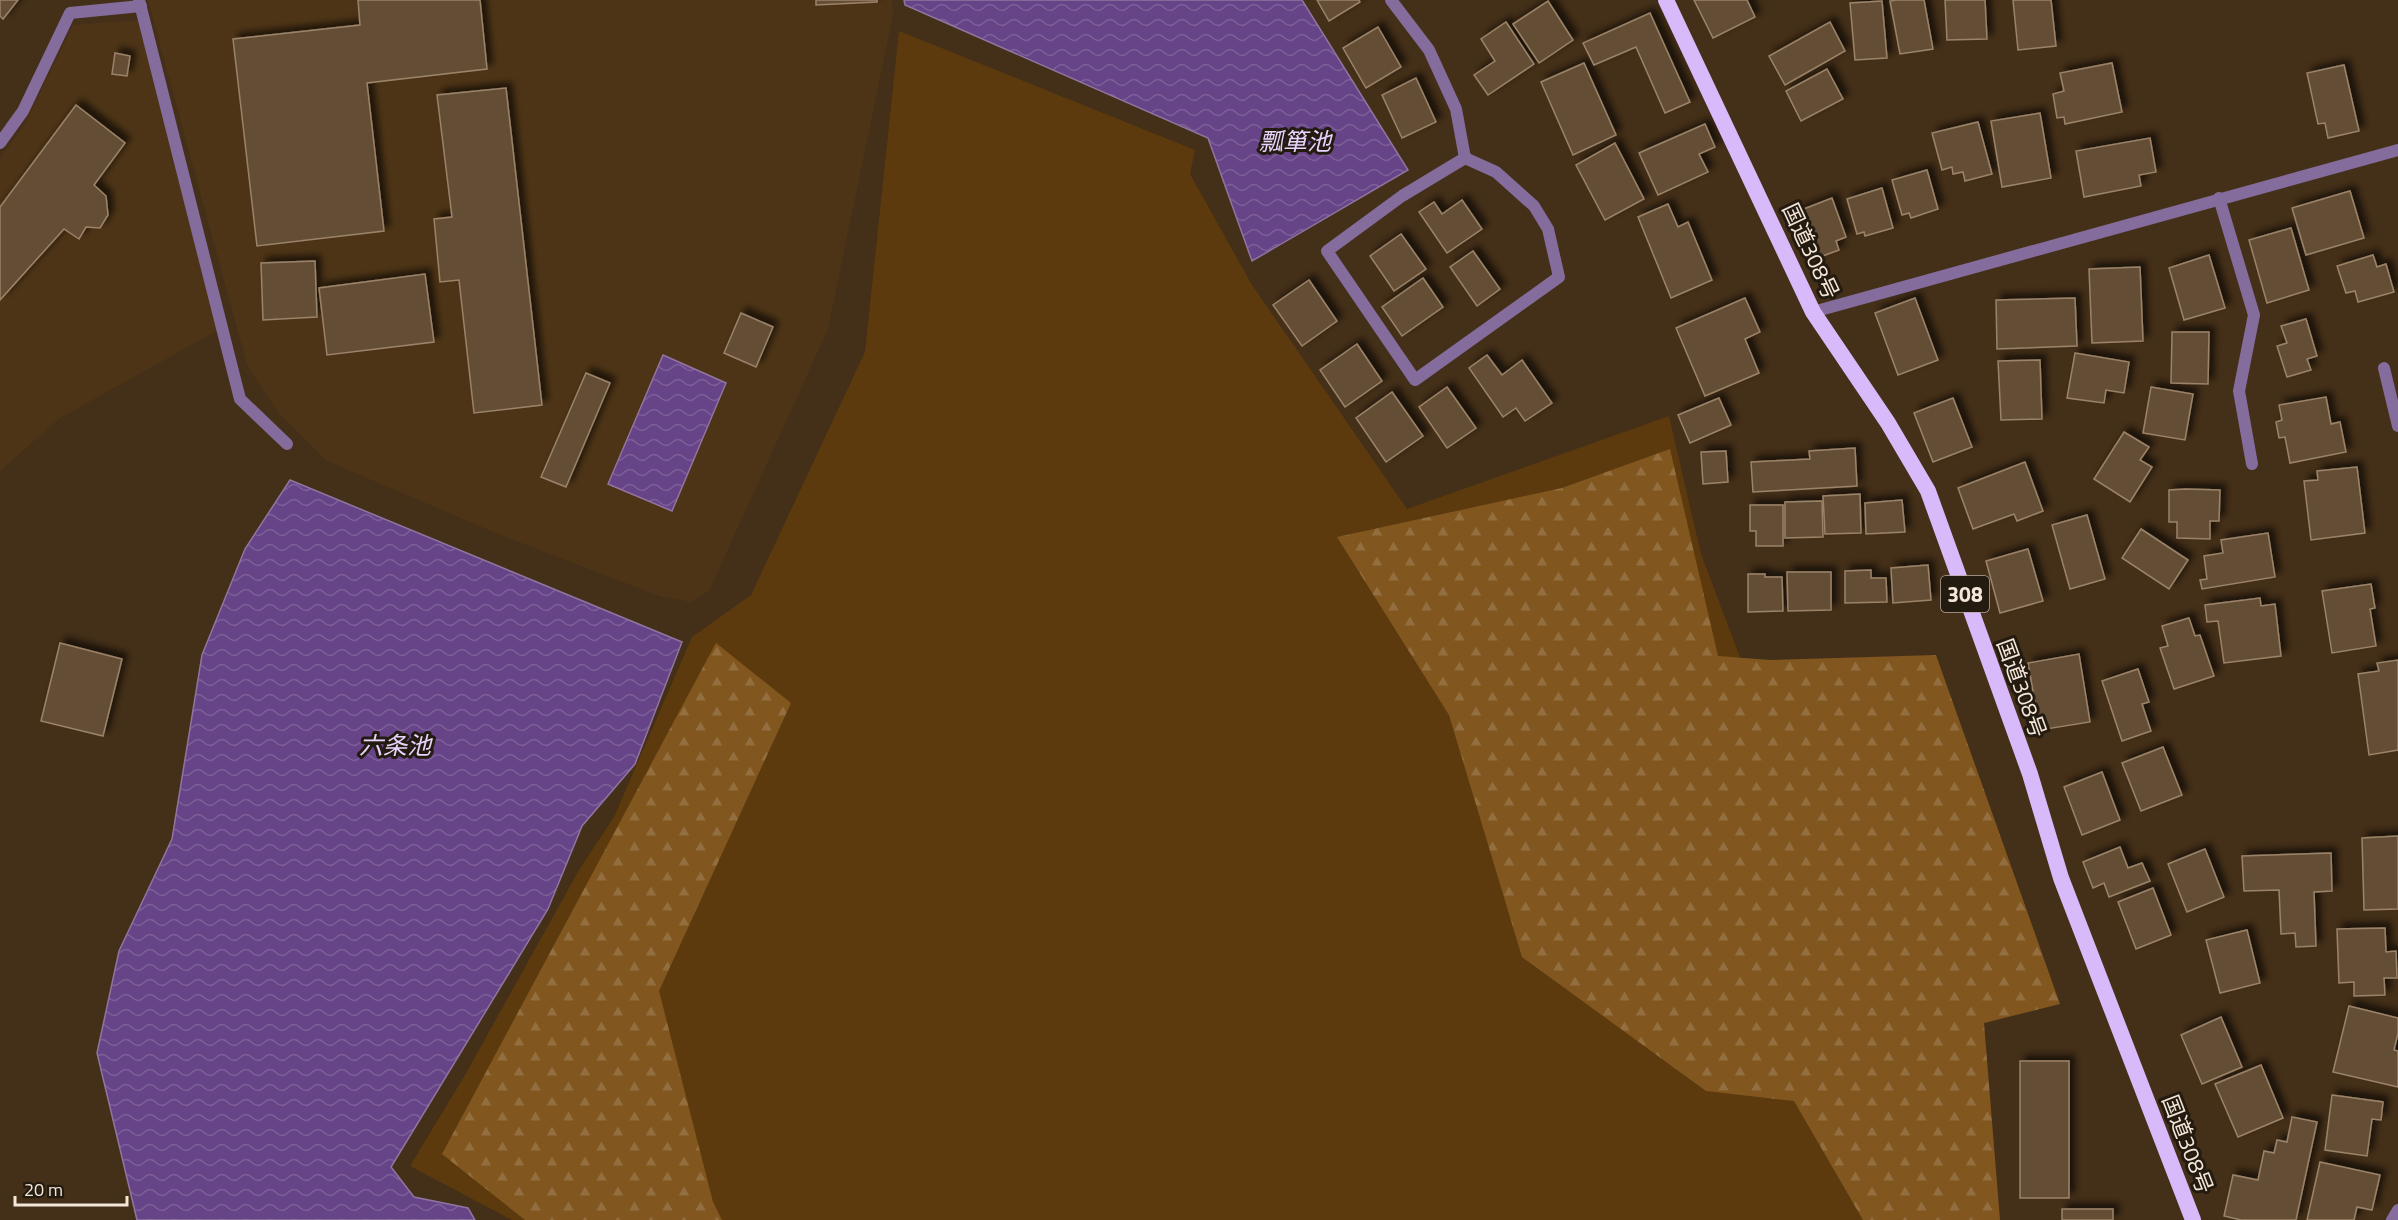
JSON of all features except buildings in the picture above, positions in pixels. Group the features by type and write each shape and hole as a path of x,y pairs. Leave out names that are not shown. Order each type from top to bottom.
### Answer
{"highway":[{"name":"国道308号","path":"1666,0 1813,312 1888,423 1928,491 2030,774 2061,878 2193,1220"}],"street":[{"path":"1391,0 1429,50 1456,109 1465,158"},
{"path":"0,143 23,111 70,13 140,3 240,399 287,444"},
{"path":"1813,312 2398,150"},
{"path":"1465,158 1496,172 1534,206 1548,229 1559,277 1415,380 1327,251 1402,196 1465,158"},
{"path":"2219,198 2254,315 2239,391 2252,464"},
{"path":"2384,368 2398,426"},
{"path":"2392,1220 2398,1210"}],"shaded area":[{"path":"148,0 892,0 893,15 828,329 709,591 691,602 659,596 496,533 327,461 278,412 247,365"},
{"path":"140,20 220,329 60,418 0,471 0,158 25,124 73,25"},
{"path":"899,31 1195,150 1190,174 1252,285 1407,509 1669,416 1701,554 1952,1220 512,1220 410,1166 465,1075 579,870 614,817 692,637 751,595 865,352"}],"green space":[{"path":"1670,449 1718,656 1770,660 1936,655 2060,1004 1984,1023 2000,1220 1863,1220 1794,1101 1706,1091 1522,957 1449,715 1337,537 1562,488"},
{"path":"716,643 791,703 659,991 713,1202 722,1220 525,1220 442,1154"}],"water":[{"name":"瓢箪池","path":"904,0 1302,0 1408,170 1252,261 1208,138 905,5"},
{"path":"663,355 726,383 672,511 608,484"},
{"name":"六条池","path":"290,480 682,642 635,764 582,826 548,909 391,1167 414,1197 468,1208 475,1220 137,1220 97,1053 119,951 172,839 202,655 245,549"}]}
